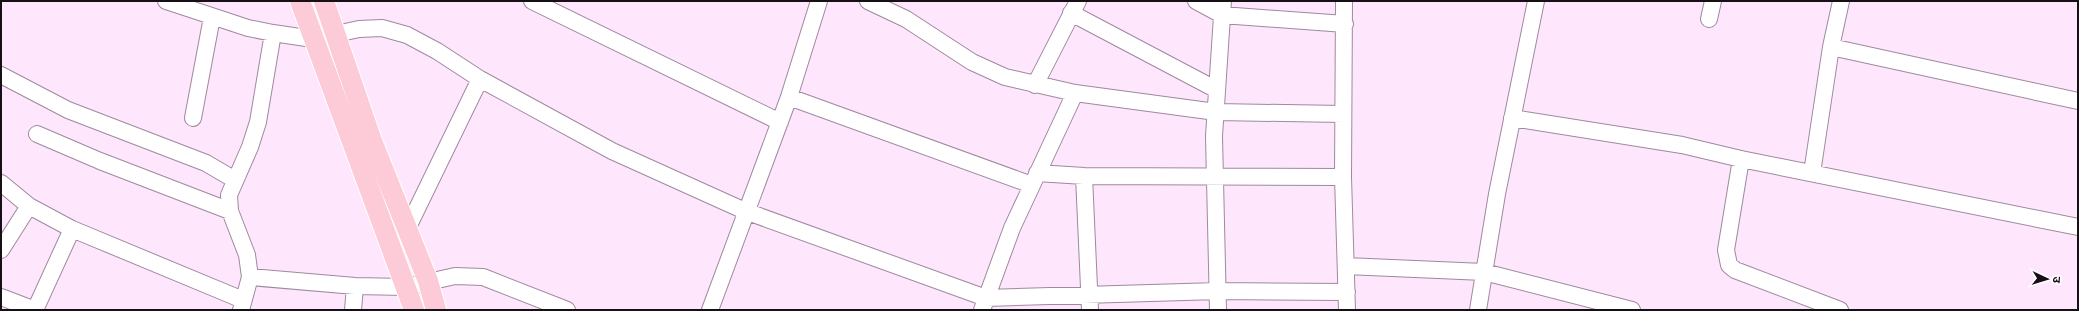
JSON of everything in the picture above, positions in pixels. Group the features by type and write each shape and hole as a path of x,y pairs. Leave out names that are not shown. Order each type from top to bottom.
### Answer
{"main road":[{"path":"300,1 414,310"},
{"path":"324,1 337,34 372,141 428,281 436,310"}],"street":[{"path":"166,1 248,28 313,39 359,29 382,28 407,35 437,51 480,79 612,151 745,211 984,304 1090,302 1218,291 1347,292"},
{"path":"532,1 780,122"},
{"path":"710,310 745,211 780,122 819,1"},
{"path":"868,1 906,19 972,62 1005,77 1035,85 1075,93 1216,112 1343,114"},
{"path":"1196,1 1222,8 1345,24"},
{"path":"1344,1 1343,177 1347,310"},
{"path":"1478,310 1497,194 1536,1"},
{"path":"1709,19 1713,1"},
{"path":"1812,174 1831,47 1841,1"},
{"path":"1035,85 1075,7 1217,90"},
{"path":"1218,310 1215,176 1216,112 1222,8"},
{"path":"193,118 212,16"},
{"path":"1,183 29,206 72,230 242,305 250,277 247,255 230,211 229,195 250,147 258,122 273,33"},
{"path":"1831,47 2078,101"},
{"path":"1,75 21,87 68,110 206,163 235,180"},
{"path":"394,256 480,79"},
{"path":"984,304 1012,228 1075,93"},
{"path":"788,97 1035,179 1084,176 1343,177"},
{"path":"1512,118 1682,145 1812,174 2078,227"},
{"path":"37,134 100,161 230,211"},
{"path":"1741,159 1726,250 1729,266 1735,270 1840,310"},
{"path":"1084,176 1090,302"},
{"path":"2,246 29,206"},
{"path":"1,297 35,310 72,230"},
{"path":"1346,266 1484,272 1613,307 1632,310"},
{"path":"250,277 355,286 406,288 428,281 455,276 483,277 567,310"},
{"path":"353,310 355,286"}]}
